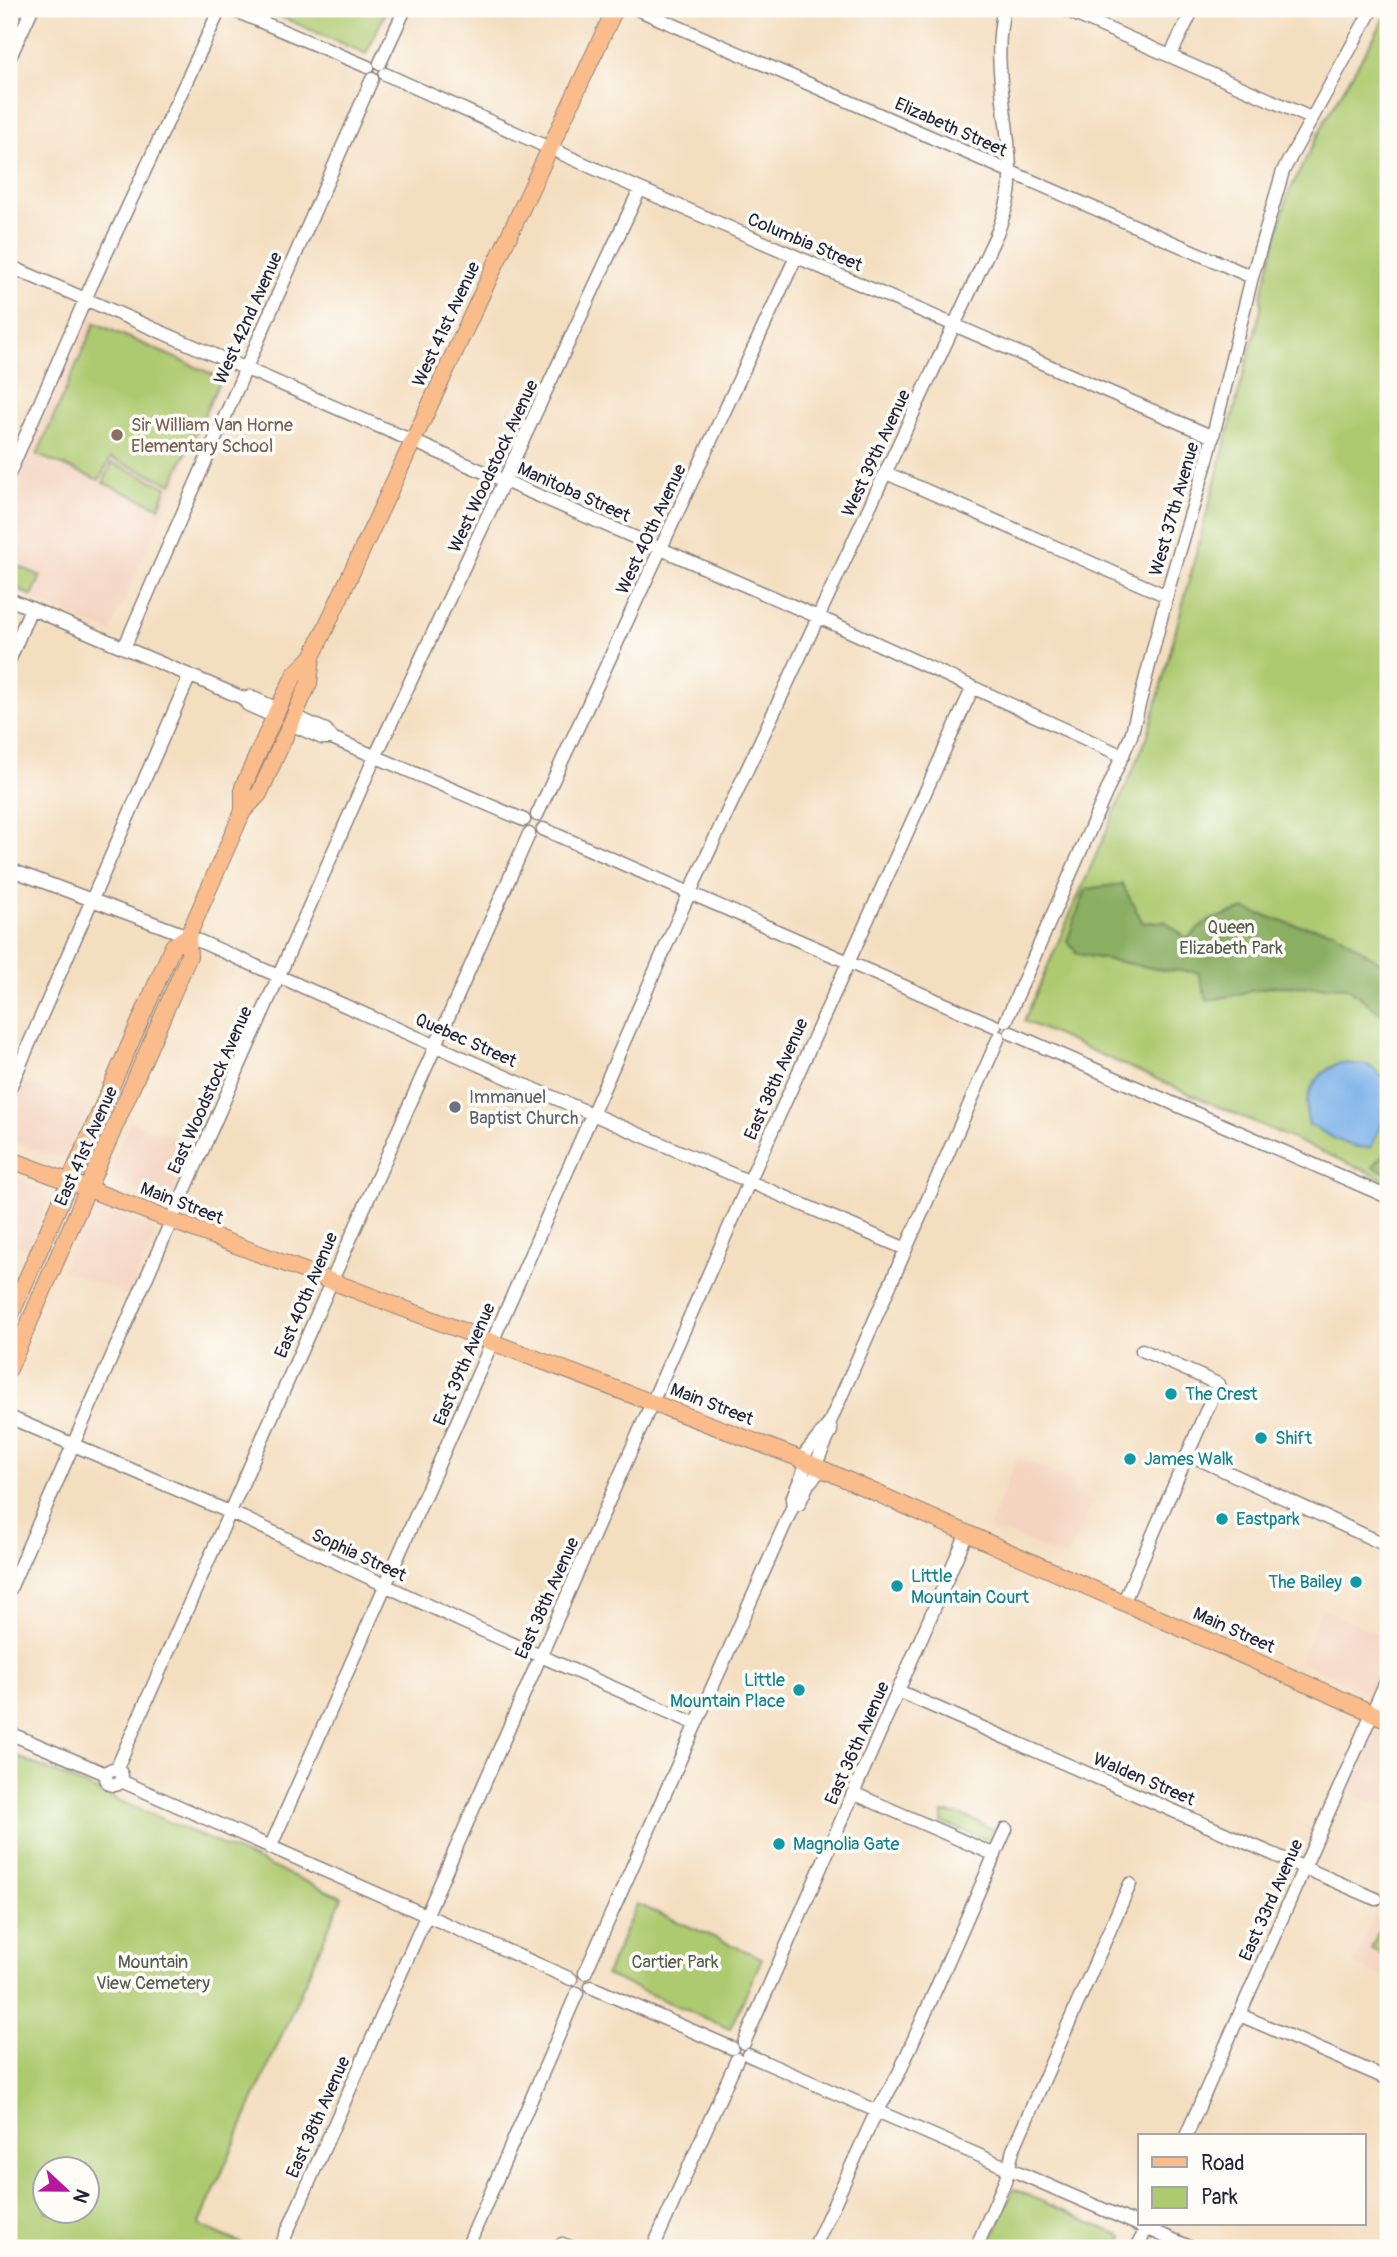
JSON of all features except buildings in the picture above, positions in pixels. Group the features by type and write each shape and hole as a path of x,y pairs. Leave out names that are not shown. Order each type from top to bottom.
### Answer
{"main road":[{"name":"West 41st Avenue","path":"292,720 309,683 312,657 615,9"},
{"name":"West 41st Avenue","path":"276,713 295,674 312,657"},
{"name":"East 41st Avenue","path":"243,811 243,787 276,713"},
{"name":"East 41st Avenue","path":"9,1368 189,956 188,936 243,811 259,794 292,720"},
{"name":"East 41st Avenue","path":"9,1319 173,946 188,936"},
{"name":"Main Street","path":"9,1159 652,1402 811,1465 1381,1716"}],"street":[{"path":"9,59 32,9"},
{"path":"9,474 85,299 220,9"},
{"name":"Columbia Street","path":"231,9 1213,437"},
{"name":"West 42nd Avenue","path":"124,648 405,9"},
{"name":"Elizabeth Street","path":"637,9 1252,277"},
{"name":"West 39th Avenue","path":"690,893 998,231 1010,186 1000,73 1001,23 1004,9"},
{"path":"1063,9 1311,118"},
{"path":"1170,56 1193,9"},
{"name":"West 37th Avenue","path":"585,1973 793,1507 792,1499 831,1431 829,1424 1124,756 1213,437 1252,277 1283,171 1372,9"},
{"name":"West Woodstock Avenue","path":"375,757 640,189"},
{"name":"West 40th Avenue","path":"537,815 796,257"},
{"name":"Manitoba Street","path":"9,266 819,618 1124,756"},
{"path":"886,473 1167,596"},
{"path":"9,598 243,698 251,697 276,713"},
{"path":"9,661 31,608"},
{"path":"9,1090 190,675"},
{"name":"East 38th Avenue","path":"280,2248 847,962 972,689"},
{"path":"292,720 326,730 332,738 524,820"},
{"name":"East Woodstock Avenue","path":"9,1591 375,757"},
{"path":"529,815 537,815 543,821 543,829 536,835 529,835 523,829 524,820 529,815"},
{"path":"543,829 1388,1197"},
{"name":"East 40th Avenue","path":"114,1775 529,835"},
{"name":"Quebec Street","path":"9,869 188,936 906,1249"},
{"name":"East 39th Avenue","path":"270,1848 690,893"},
{"path":"1124,1601 1218,1384 1142,1350"},
{"name":"Sophia Street","path":"9,1417 231,1513 386,1587 696,1724"},
{"path":"1188,1454 1388,1546"},
{"name":"East 36th Avenue","path":"653,2248 967,1533"},
{"name":"East 33rd Avenue","path":"1187,2134 1305,1867 1381,1716 1388,1677"},
{"name":"Walden Street","path":"898,1691 1376,1899"},
{"path":"9,1733 114,1775 270,1848 571,1979"},
{"path":"853,1793 995,1855"},
{"path":"814,2248 878,2111 899,2073 1006,1829"},
{"path":"976,2248 1009,2168 1013,2150 1130,1884"},
{"path":"576,1973 585,1973 591,1979 591,1987 587,1992 577,1993 570,1986 571,1979 576,1973"},
{"path":"591,1987 1138,2222"},
{"path":"467,2248 577,1993"},
{"path":"1240,2015 1388,2079"},
{"path":"1137,2248 1147,2226 1192,2248"}],"shaded area":[{"name":"Sir William Van Horne Elementary School","path":"91,318 225,376 110,632 9,590 9,494"},
{"path":"18,1083 29,1084 90,1108 66,1156 59,1158 9,1140 9,1106"},
{"path":"129,1121 190,1142 194,1148 171,1197 165,1199 114,1180 109,1174"},
{"path":"9,1175 49,1192 50,1199 28,1248 9,1243"},
{"path":"100,1208 151,1227 155,1234 129,1296 62,1270 88,1213"},
{"path":"1017,1457 1076,1483 1073,1492 1093,1501 1068,1559 1008,1533 1000,1534 988,1529"},
{"path":"1322,1609 1388,1638 1388,1650 1370,1690 1363,1691 1299,1661"},
{"path":"1381,1732 1388,1735 1388,1810 1349,1792 1374,1737"},
{"path":"1388,1883 1388,1979 1353,1964"}],"green space":[{"path":"263,9 387,9 366,54"},
{"name":"Queen Elizabeth Park","path":"1388,13 1388,1181 1024,1021 1148,735 1261,309 1261,297 1288,194 1326,119"},
{"path":"95,323 221,378 172,484 111,458 99,480 37,455"},
{"path":"112,463 167,487 159,507 103,483"},
{"path":"9,562 41,576 32,596 9,585"},
{"path":"1122,884 1143,923 1165,921 1187,939 1208,921 1244,909 1291,924 1334,931 1388,968 1388,1019 1347,987 1274,986 1207,1001 1198,972 1162,970 1078,954 1067,941 1086,889"},
{"path":"1388,1148 1388,1174 1373,1167"},
{"name":"Mountain View Cemetery","path":"9,1753 342,1897 199,2225 252,2248 9,2248"},
{"path":"943,1813 970,1818 995,1830 997,1835 991,1841 945,1824 942,1822"},
{"name":"Cartier Park","path":"637,1904 762,1958 730,2029 606,1975"},
{"path":"1388,1910 1388,1956 1371,1949"},
{"path":"1014,2189 1123,2237 1118,2248 987,2248"}],"water":[{"path":"1338,1063 1368,1065 1388,1081 1388,1119 1382,1123 1371,1147 1355,1147 1309,1125 1307,1106 1311,1089 1322,1074"}],"place":[{"name":"Sir William Van Horne Elementary School","path":"117,435"},
{"name":"Immanuel Baptist Church","path":"455,1107"},
{"name":"The Crest","path":"1171,1394"},
{"name":"Shift","path":"1261,1438"},
{"name":"James Walk","path":"1130,1459"},
{"name":"Eastpark","path":"1222,1519"},
{"name":"The Bailey","path":"1356,1582"},
{"name":"Little Mountain Court","path":"897,1586"},
{"name":"Little Mountain Place","path":"799,1690"},
{"name":"Magnolia Gate","path":"779,1844"}]}
